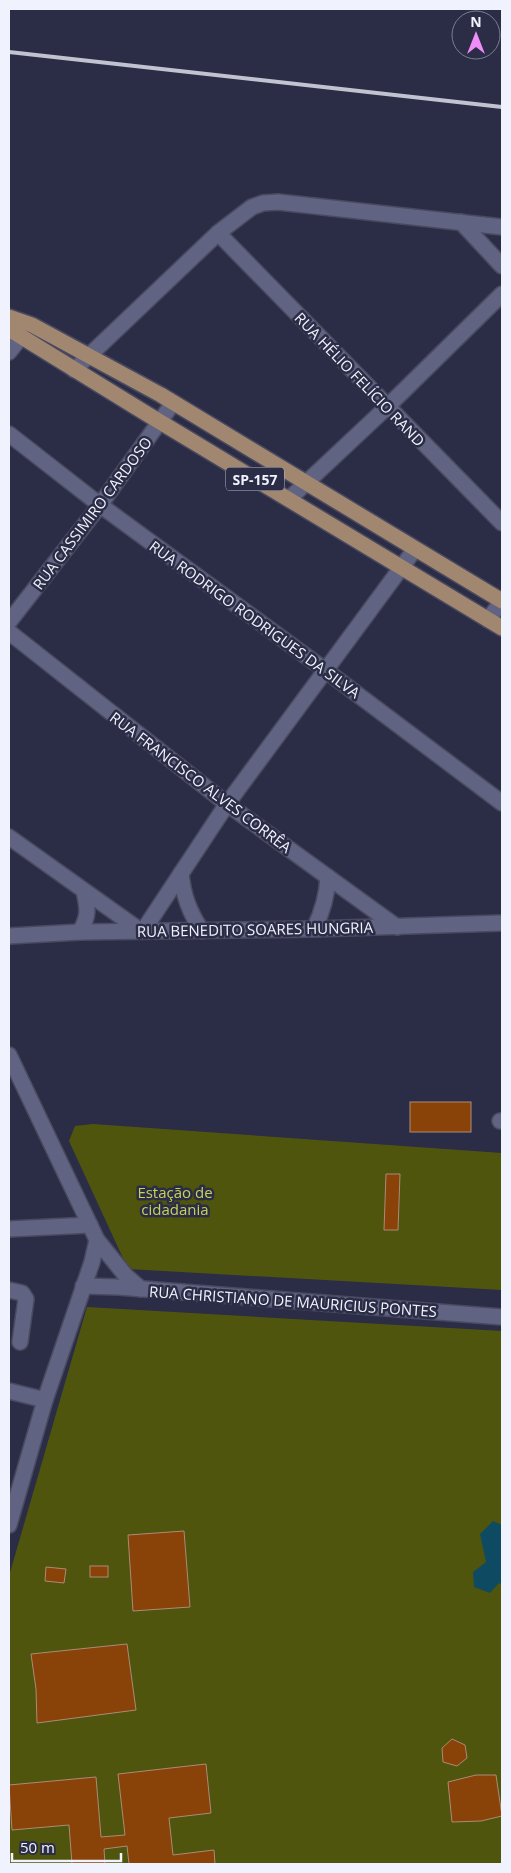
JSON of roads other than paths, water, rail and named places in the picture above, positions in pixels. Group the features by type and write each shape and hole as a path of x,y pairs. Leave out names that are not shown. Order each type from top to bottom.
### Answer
{"main road":[{"name":"SP-157","path":"9,317 32,325 173,402 502,601"},
{"name":"SP-157","path":"15,333 502,628"}],"street":[{"path":"74,370 218,234 252,206 278,202 502,227"},
{"path":"461,222 502,266"},
{"name":"RUA HÉLIO FELÍCIO RAND","path":"218,234 502,523"},
{"path":"289,500 305,482 387,407 502,294"},
{"path":"9,352 15,333"},
{"name":"RUA CASSIMIRO CARDOSO","path":"9,622 100,504 173,402"},
{"name":"RUA RODRIGO RODRIGUES DA SILVA","path":"9,434 100,504 502,803"},
{"path":"9,837 142,931 227,804 415,549"},
{"path":"488,620 502,601"},
{"name":"RUA FRANCISCO ALVES CORRÊA","path":"9,632 227,804 397,926"},
{"path":"181,873 186,904 202,931"},
{"path":"314,929 327,895 328,877"},
{"path":"80,932 87,918 88,910 84,891"},
{"name":"RUA BENEDITO SOARES HUNGRIA","path":"9,936 80,932 314,929 502,923"},
{"path":"9,1055 97,1240 126,1276 141,1289"},
{"path":"9,1229 90,1225"},
{"path":"9,1525 45,1400 92,1262 97,1240"},
{"name":"RUA CHRISTIANO DE MAURICIUS PONTES","path":"83,1286 502,1317"},
{"path":"9,1290 22,1293 26,1298 20,1342"},
{"path":"9,1391 45,1400"}],"water":[{"path":"493,1521 502,1525 502,1585 499,1583 490,1593 474,1587 473,1572 486,1562 480,1534"}],"railway":[{"path":"9,52 502,107"}],"park label":[{"name":"Estação de cidadania","path":"175,1200"}]}
